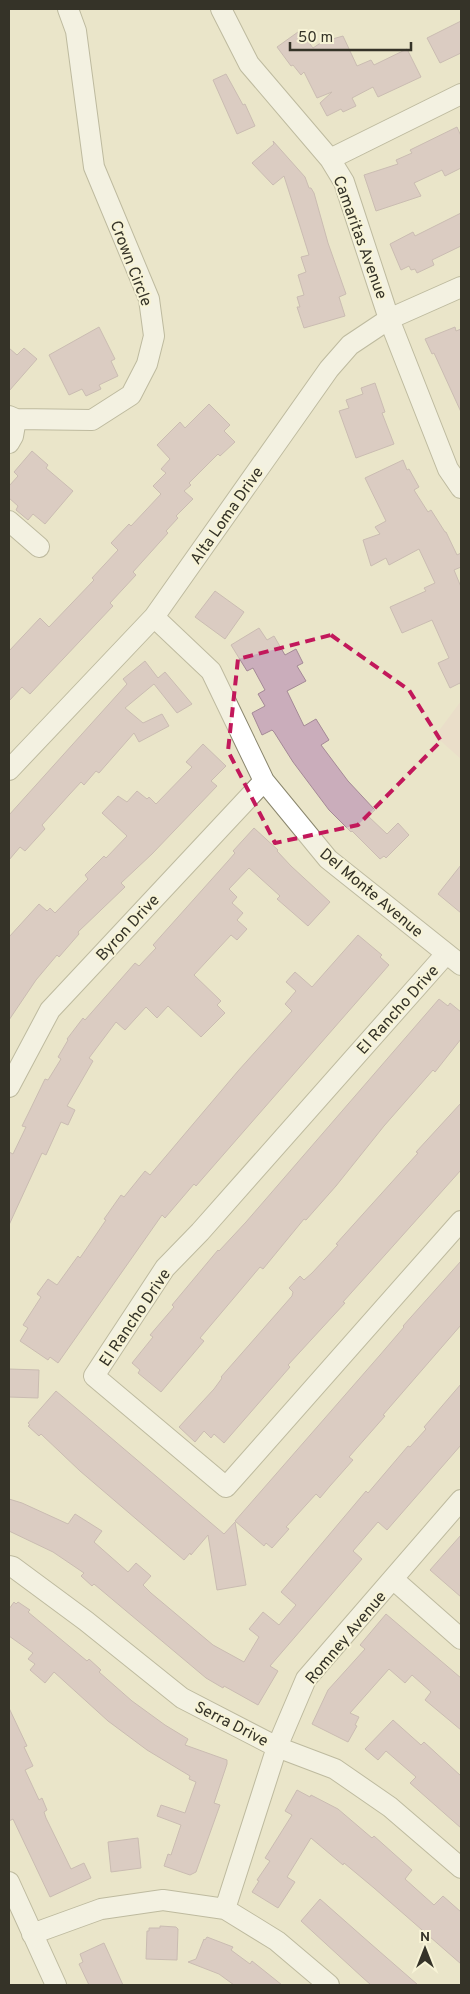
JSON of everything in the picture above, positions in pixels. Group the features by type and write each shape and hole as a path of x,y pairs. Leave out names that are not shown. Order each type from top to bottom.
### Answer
{"street":[{"name":"Crown Circle","path":"9,443 13,436 12,417 92,420 131,396 147,364 154,336 154,297 94,167 76,31 68,9"},
{"name":"Camaritas Avenue","path":"221,9 249,64 330,158 344,182 389,319 448,469 461,488"},
{"path":"330,158 461,94"},
{"name":"Alta Loma Drive","path":"9,770 154,617 329,369 350,345 389,319 461,287"},
{"path":"9,521 39,546"},
{"name":"Del Monte Avenue","path":"154,617 211,671 264,780 328,859 454,959"},
{"name":"Byron Drive","path":"9,1087 50,1010 264,780"},
{"name":"El Rancho Drive","path":"454,959 165,1268 94,1376 226,1487 461,1220"},
{"name":"Romney Avenue","path":"226,1909 277,1747 306,1680 461,1500"},
{"name":"Serra Drive","path":"9,1566 14,1567 86,1621 182,1698 277,1747 335,1769 390,1807 461,1868"},
{"path":"394,1579 461,1638"},
{"path":"9,1882 56,1985"},
{"path":"32,1934 101,1909 163,1900 226,1909 277,1941 329,1985"}],"highlighted area":[{"path":"331,635 409,690 441,741 358,825 275,843 228,751 238,659"}],"shaded area":[{"path":"461,701 461,759 435,736"}],"building":[{"path":"461,21 461,53 440,63 427,38"},
{"path":"298,32 301,32 313,48 322,42 343,36 357,66 371,60 374,65 407,49 421,77 378,97 373,87 352,98 356,106 343,112 341,109 327,116 320,103 332,92 317,98 304,72 301,75 293,65 291,66 277,47"},
{"path":"226,74 243,105 245,104 255,126 237,134 213,80"},
{"path":"457,127 461,136 461,168 445,176 442,170 414,183 421,196 376,211 364,175 398,164 396,160 412,153 410,150"},
{"path":"273,141 305,177 309,188 314,193 328,243 346,294 339,297 345,316 304,328 297,307 300,307 297,297 304,295 298,275 306,272 301,257 309,255 298,220 284,176 273,185 252,163 274,144"},
{"path":"461,213 461,246 432,260 434,265 417,273 415,269 411,270 409,266 401,270 390,244 413,232 415,236"},
{"path":"99,327 115,359 111,361 118,376 99,385 101,389 86,396 82,389 69,395 49,355"},
{"path":"455,327 456,331 461,329 461,412 434,353 432,354 425,339"},
{"path":"9,348 17,355 24,348 37,359 9,391"},
{"path":"375,383 385,412 382,413 394,444 356,458 339,411 349,408 346,400 363,394 361,388"},
{"path":"209,404 230,425 224,431 235,442 220,456 218,454 189,483 191,485 184,491 193,499 176,516 178,518 166,531 168,533 133,572 136,575 110,603 113,606 30,694 22,687 9,701 9,651 40,618 49,627 94,580 92,578 118,550 111,543 129,524 131,526 161,494 153,486 166,473 161,469 170,459 157,445 180,422 185,428"},
{"path":"32,451 48,465 46,468 73,491 45,524 33,514 28,520 16,510 18,506 9,498 9,486 18,476 14,472"},
{"path":"403,460 407,470 409,469 419,487 414,490 428,512 431,510 446,532 457,555 461,553 461,567 454,570 461,587 461,687 460,683 450,688 438,663 449,658 432,620 402,633 390,607 426,591 424,588 435,583 419,549 389,565 386,558 371,566 363,540 380,534 375,527 386,521 365,478"},
{"path":"215,591 244,612 225,639 195,617"},
{"path":"259,628 267,640 274,636 285,655 296,649 303,663 297,666 306,681 287,691 304,726 316,719 329,740 321,745 348,781 375,810 368,816 387,834 398,823 409,835 386,858 384,856 380,859 329,810 272,730 262,735 252,713 265,706 258,694 265,690 253,668 247,671 231,645"},
{"path":"145,661 158,678 165,672 192,704 177,713 154,684 125,708 143,723 162,714 169,726 139,742 134,733 99,773 96,771 84,785 81,782 42,825 45,829 25,851 20,847 9,860 9,815 127,684 123,679"},
{"path":"203,744 226,766 211,781 217,786 152,854 121,883 125,887 78,932 79,934 59,957 57,955 36,980 9,1020 9,937 39,904 47,911 50,908 55,913 88,879 85,875 104,856 106,858 127,836 102,813 118,796 127,802 137,791 147,799 149,797 156,804 192,767 186,762"},
{"path":"254,828 330,902 308,926 277,899 280,896 249,868 229,889 237,897 232,903 243,913 237,920 247,929 237,940 231,935 194,975 221,1001 217,1005 225,1013 201,1037 168,1006 157,1018 146,1007 125,1030 116,1022 89,1058 93,1061 67,1106 75,1110 68,1125 61,1122 46,1155 42,1153 9,1225 9,1152 13,1154 26,1127 22,1126 45,1079 48,1080 61,1059 58,1057 67,1039 83,1018 85,1020 135,963 139,966 156,948 153,945 235,853 233,851"},
{"path":"461,865 461,913 438,894"},
{"path":"358,935 382,955 380,957 389,965 196,1186 194,1184 165,1218 162,1215 58,1363 50,1357 48,1360 20,1341 28,1328 23,1325 41,1297 37,1294 48,1279 57,1285 78,1256 80,1258 121,1195 124,1197 145,1171 150,1175 238,1071 292,1011 285,1004 296,991 286,982 295,972 312,987"},
{"path":"439,999 448,1006 450,1003 461,1012 461,1039 435,1072 433,1070 384,1126 336,1186 306,1220 304,1219 263,1269 260,1267 200,1338 204,1341 161,1392 138,1373 140,1370 132,1363 153,1337 150,1335 174,1307 172,1305 218,1250 246,1222"},
{"path":"461,1103 461,1170 288,1365 290,1367 224,1443 214,1434 211,1438 204,1431 195,1442 179,1427 214,1389 221,1377 292,1296 293,1292 289,1288 300,1276 304,1280 312,1273 418,1153 416,1152"},
{"path":"461,1261 461,1325 383,1415 385,1416 349,1457 353,1460 320,1498 316,1494 286,1527 289,1529 272,1548 266,1543 264,1546 235,1521"},
{"path":"9,1369 39,1370 38,1398 9,1397"},
{"path":"461,1384 461,1445 387,1530 378,1522 353,1551 362,1559 270,1666 278,1671 258,1705 206,1678 94,1584 92,1586 81,1576 84,1573 53,1552 9,1531 9,1499 68,1524 75,1514 102,1531 94,1542 128,1572 136,1563 151,1576 143,1585 151,1593 213,1645 244,1662 259,1637 249,1629 263,1612 279,1625 296,1605 281,1592 366,1491 368,1493 408,1446 410,1447 426,1429 424,1427"},
{"path":"56,1391 224,1534 235,1522 246,1585 217,1590 208,1535 191,1555 190,1553 184,1560 80,1471 41,1434 39,1436 28,1426 30,1425 28,1423"},
{"path":"461,1535 461,1597 430,1570"},
{"path":"14,1602 16,1604 18,1602 30,1610 28,1612 87,1661 89,1659 101,1670 99,1672 132,1701 188,1739 185,1745 227,1760 214,1803 220,1805 196,1872 190,1875 164,1866 168,1854 171,1855 181,1825 157,1816 161,1805 185,1813 196,1782 189,1779 190,1776 147,1750 108,1721 54,1672 45,1683 30,1670 35,1664 28,1659 33,1653 9,1636 9,1609"},
{"path":"386,1614 461,1678 461,1730 425,1700 431,1692 412,1675 405,1683 389,1669 350,1713 359,1717 355,1725 357,1726 348,1742 312,1724 328,1690 365,1649 360,1645"},
{"path":"9,1708 27,1746 24,1747 33,1766 25,1770 39,1800 42,1798 47,1810 44,1812 46,1818 71,1869 84,1863 91,1878 50,1897 13,1819 9,1821"},
{"path":"393,1720 421,1745 424,1742 461,1776 461,1828 410,1783 416,1777 386,1751 378,1760 365,1749"},
{"path":"297,1790 338,1809 372,1838 374,1836 412,1870 405,1879 434,1905 443,1896 461,1912 461,1964 374,1888 311,1838 287,1877 295,1882 278,1908 252,1892 259,1881 257,1880 270,1861 265,1858 292,1815 285,1811"},
{"path":"138,1838 141,1868 111,1872 108,1842"},
{"path":"320,1899 418,1985 371,1985 301,1921"},
{"path":"160,1926 176,1927 178,1929 177,1960 146,1959 147,1931 149,1931 149,1928 160,1928"},
{"path":"207,1937 233,1947 231,1950 250,1964 252,1961 282,1985 234,1985 219,1974 188,1962 196,1959 204,1939"},
{"path":"104,1943 123,1985 89,1985 79,1964 83,1962 80,1954"}]}
